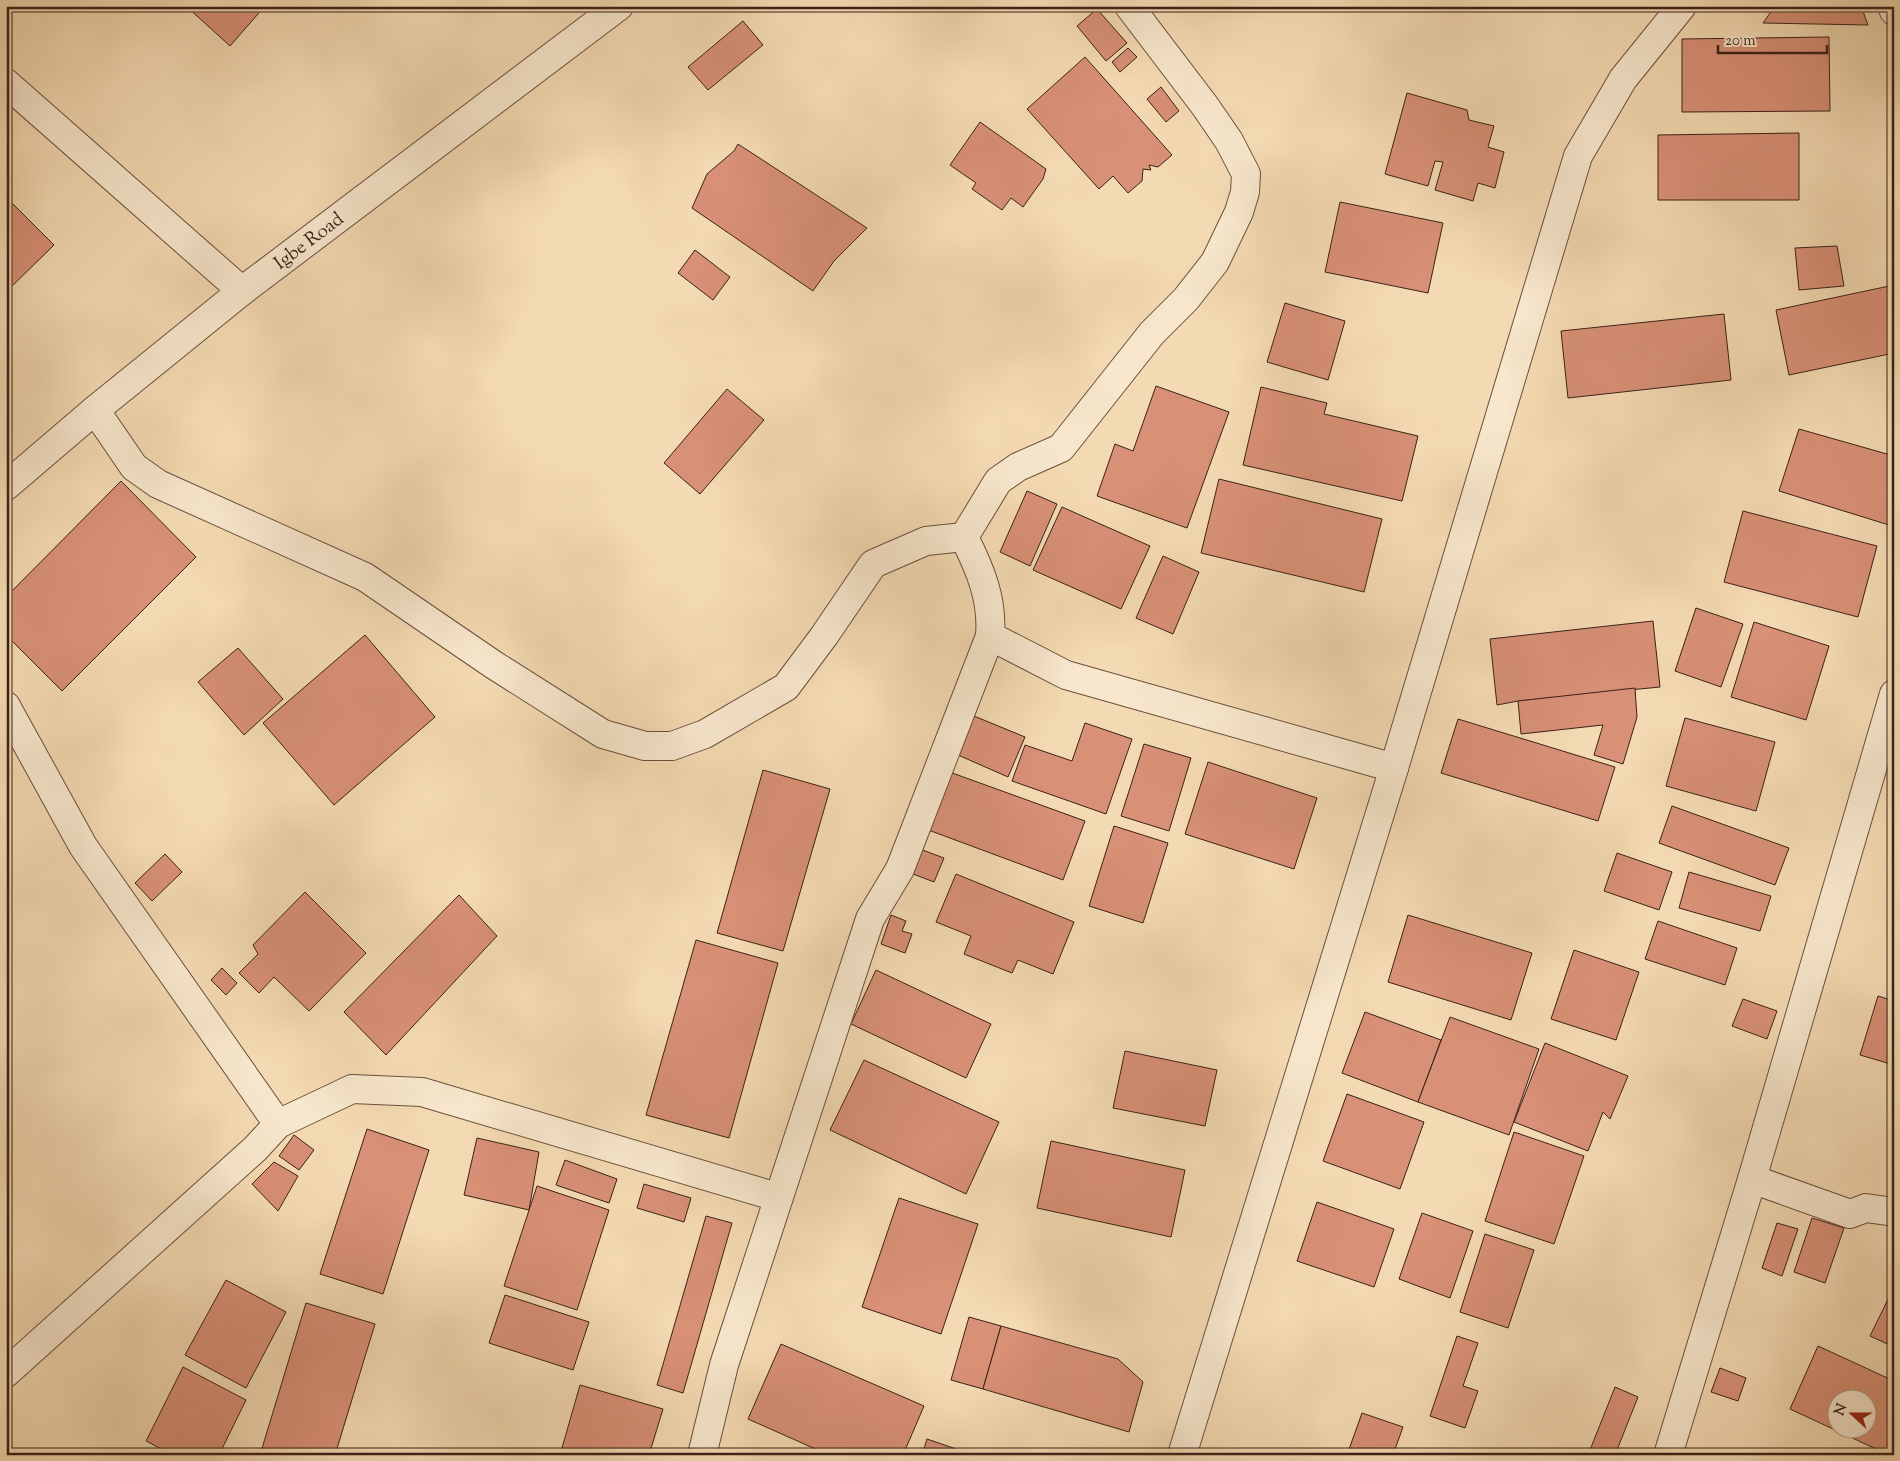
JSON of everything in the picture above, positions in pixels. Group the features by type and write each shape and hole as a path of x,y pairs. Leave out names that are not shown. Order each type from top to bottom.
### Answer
{"street":[{"name":"Igbe Road","path":"6,486 95,410 242,290 619,6"},
{"path":"964,537 998,481 1018,467 1061,448 1152,333 1186,300 1215,262 1239,212 1245,192 1246,174 1229,141 1205,106 1129,6"},
{"path":"1182,1455 1394,768 1578,156 1623,80 1682,6"},
{"path":"1892,6 1894,12"},
{"path":"6,83 242,290"},
{"path":"95,410 134,467 158,484 365,577 494,664 603,734 645,746 672,746 705,734 786,687 824,636 873,564 926,541 964,537"},
{"path":"702,1455 724,1365 777,1197 870,919 900,870 990,636 992,615 987,595 979,568 964,537"},
{"path":"990,636 1066,675 1394,768"},
{"path":"1668,1455 1752,1179 1894,694"},
{"path":"6,706 83,846 278,1124"},
{"path":"6,1373 256,1149 278,1124 352,1089 422,1092 777,1197"},
{"path":"1752,1179 1850,1214 1866,1208 1894,1212"}],"building":[{"path":"186,6 265,6 230,46"},
{"path":"1775,6 1861,6 1868,25 1763,23"},
{"path":"1097,9 1127,43 1106,61 1077,26"},
{"path":"743,21 763,45 708,90 688,67"},
{"path":"1829,37 1830,111 1682,112 1682,39"},
{"path":"1128,48 1137,57 1120,72 1112,62"},
{"path":"1085,57 1172,155 1158,167 1149,165 1151,170 1143,169 1142,181 1128,193 1113,176 1099,189 1027,109"},
{"path":"1161,87 1179,111 1166,122 1147,99"},
{"path":"1407,93 1467,110 1469,120 1494,126 1488,147 1504,152 1495,188 1478,183 1473,201 1435,190 1443,162 1435,161 1428,186 1385,174"},
{"path":"980,122 1046,169 1043,179 1023,207 1011,198 1002,210 972,189 976,183 950,165"},
{"path":"1799,133 1799,200 1658,200 1658,135"},
{"path":"738,144 867,228 834,261 813,291 692,208 707,174 734,151"},
{"path":"6,197 54,245 6,292"},
{"path":"1340,202 1443,223 1428,293 1325,272"},
{"path":"1837,246 1844,286 1799,290 1795,248"},
{"path":"695,250 730,277 713,300 678,273"},
{"path":"1894,285 1894,353 1789,375 1776,310"},
{"path":"1285,303 1345,321 1328,380 1267,362"},
{"path":"1724,314 1731,380 1568,398 1561,331"},
{"path":"1156,386 1229,412 1187,528 1097,496 1115,444 1133,451"},
{"path":"1261,387 1327,403 1324,414 1418,436 1402,501 1243,465"},
{"path":"727,389 764,420 700,494 664,463"},
{"path":"1799,429 1894,456 1894,503 1889,525 1779,491"},
{"path":"1219,479 1382,519 1364,592 1201,553"},
{"path":"121,481 196,557 62,691 6,635 6,597"},
{"path":"1027,491 1057,504 1030,566 1000,552"},
{"path":"1062,507 1150,546 1121,609 1033,570"},
{"path":"1743,511 1877,546 1858,617 1724,582"},
{"path":"1163,556 1199,572 1173,634 1136,618"},
{"path":"1696,608 1743,624 1721,687 1675,671"},
{"path":"1653,621 1660,687 1518,701 1497,705 1490,639"},
{"path":"1754,622 1829,646 1806,720 1731,697"},
{"path":"365,635 435,717 334,805 263,723"},
{"path":"238,648 283,699 244,735 198,682"},
{"path":"1635,688 1637,717 1623,764 1594,755 1603,725 1521,734 1518,701"},
{"path":"974,716 1025,737 1008,777 958,755"},
{"path":"1685,718 1775,742 1756,811 1666,786"},
{"path":"1458,719 1615,767 1598,821 1441,773"},
{"path":"1085,723 1132,739 1106,814 1012,781 1025,745 1072,761"},
{"path":"1144,744 1191,758 1169,831 1121,816"},
{"path":"1208,762 1317,798 1294,869 1185,834"},
{"path":"763,770 830,789 783,951 717,933"},
{"path":"944,770 1085,821 1063,880 923,828"},
{"path":"1672,806 1789,848 1775,885 1659,843"},
{"path":"1114,826 1168,843 1143,923 1089,906"},
{"path":"909,845 944,858 934,882 900,869"},
{"path":"1617,853 1672,872 1659,910 1604,891"},
{"path":"165,854 182,872 152,901 135,883"},
{"path":"1689,872 1771,896 1760,931 1679,908"},
{"path":"956,874 1074,922 1053,974 1018,960 1012,973 964,954 971,936 936,922"},
{"path":"305,892 366,953 309,1011 274,977 259,993 239,973 258,954 253,945"},
{"path":"459,895 497,936 386,1055 344,1012"},
{"path":"891,915 906,921 902,931 912,934 905,953 881,944"},
{"path":"1408,915 1532,953 1511,1020 1388,982"},
{"path":"1658,921 1737,948 1725,985 1645,959"},
{"path":"696,940 778,963 729,1138 646,1115"},
{"path":"1574,950 1639,972 1616,1040 1551,1019"},
{"path":"222,968 237,983 226,995 211,980"},
{"path":"876,970 991,1024 966,1078 851,1024"},
{"path":"1878,996 1894,1001 1894,1065 1860,1055"},
{"path":"1743,999 1777,1011 1767,1039 1732,1026"},
{"path":"1365,1012 1441,1040 1418,1102 1342,1073"},
{"path":"1450,1017 1539,1049 1509,1135 1418,1102"},
{"path":"1545,1043 1628,1076 1610,1119 1603,1112 1588,1151 1514,1122"},
{"path":"1125,1051 1217,1070 1205,1126 1113,1108"},
{"path":"864,1060 999,1122 966,1194 830,1130"},
{"path":"1347,1094 1424,1122 1400,1189 1323,1161"},
{"path":"367,1129 429,1150 383,1294 320,1274"},
{"path":"1514,1132 1584,1156 1554,1244 1485,1221"},
{"path":"294,1135 314,1150 299,1170 279,1156"},
{"path":"477,1138 539,1152 529,1210 464,1195"},
{"path":"1051,1141 1185,1170 1171,1237 1037,1208"},
{"path":"565,1160 617,1179 609,1203 556,1185"},
{"path":"274,1162 298,1176 278,1211 252,1184"},
{"path":"644,1184 691,1198 684,1222 637,1208"},
{"path":"537,1186 609,1210 577,1310 504,1286"},
{"path":"899,1198 978,1224 941,1334 862,1307"},
{"path":"1317,1202 1394,1229 1374,1287 1297,1261"},
{"path":"1422,1213 1473,1231 1450,1298 1399,1279"},
{"path":"706,1216 732,1223 683,1393 657,1385"},
{"path":"1812,1218 1844,1228 1825,1283 1794,1272"},
{"path":"1777,1223 1798,1229 1782,1276 1762,1268"},
{"path":"1485,1234 1534,1250 1508,1328 1460,1312"},
{"path":"226,1280 286,1312 246,1388 185,1355"},
{"path":"1894,1287 1894,1347 1870,1336"},
{"path":"505,1295 589,1322 573,1370 489,1343"},
{"path":"306,1303 375,1324 335,1455 260,1455"},
{"path":"969,1317 1001,1326 983,1389 951,1380"},
{"path":"1001,1326 1118,1359 1143,1382 1129,1432 983,1389"},
{"path":"1457,1336 1478,1343 1463,1386 1478,1391 1465,1428 1430,1416"},
{"path":"781,1344 924,1406 903,1455 829,1455 748,1419"},
{"path":"1818,1346 1894,1381 1894,1455 1889,1455 1852,1438 1878,1438 1878,1388 1828,1388 1828,1427 1790,1409"},
{"path":"183,1367 246,1400 219,1455 173,1455 146,1441"},
{"path":"1720,1368 1746,1378 1738,1401 1711,1392"},
{"path":"580,1385 663,1409 649,1455 560,1455"},
{"path":"1615,1387 1638,1397 1615,1455 1602,1455 1590,1450"},
{"path":"1362,1413 1403,1427 1393,1455 1347,1455"},
{"path":"927,1439 962,1451 961,1455 922,1455"}]}
